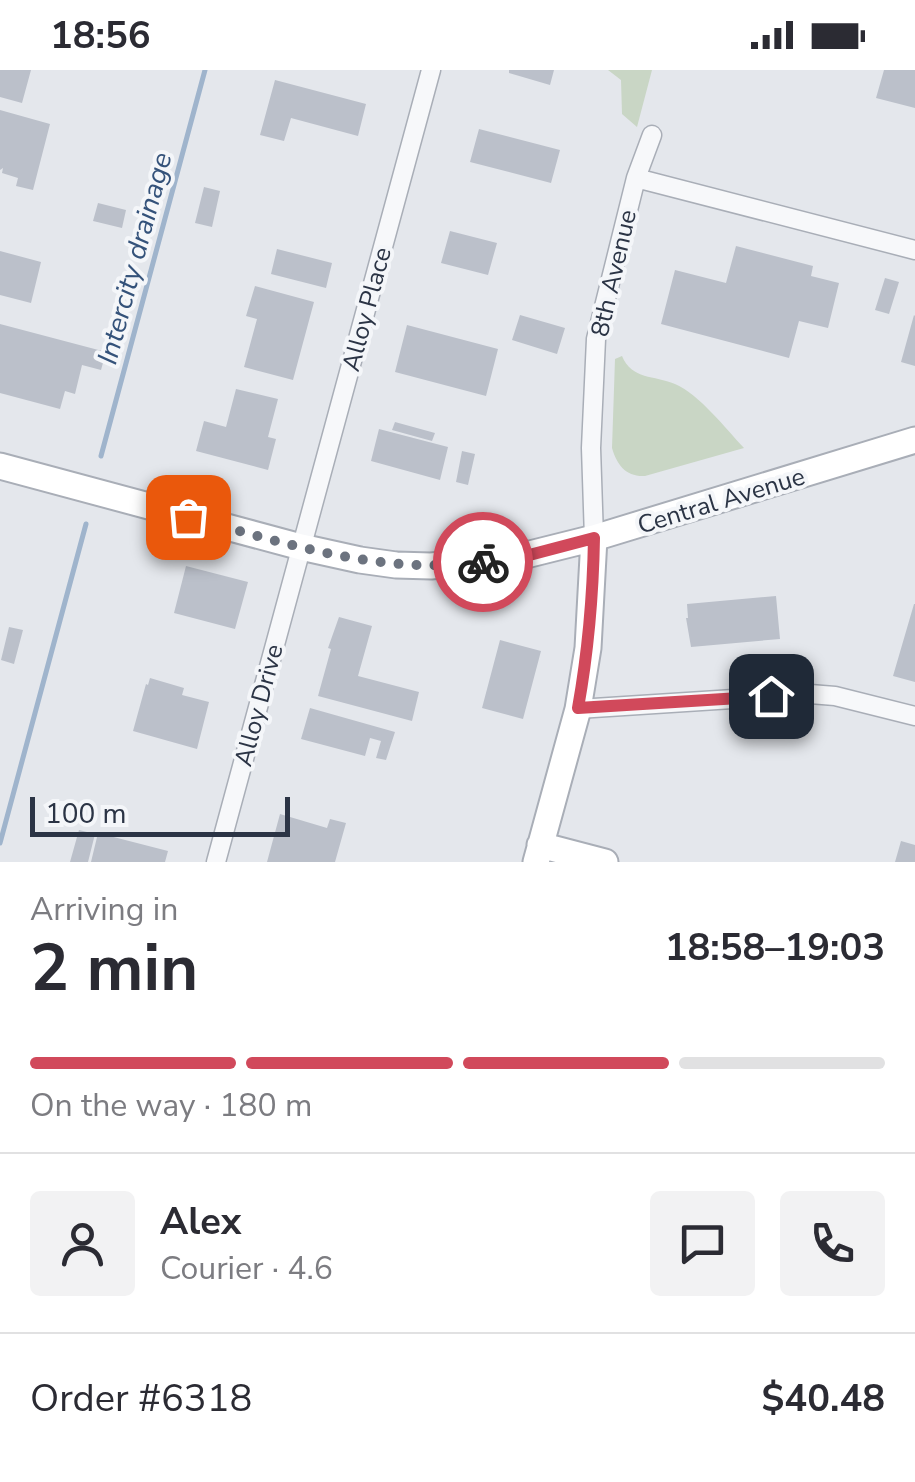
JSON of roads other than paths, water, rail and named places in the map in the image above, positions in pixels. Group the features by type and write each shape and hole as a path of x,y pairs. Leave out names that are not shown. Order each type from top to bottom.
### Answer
{"main road":[{"name":"Central Avenue","path":"0,466 301,547 360,560 431,566 518,558 915,440"},
{"path":"594,538 594,586 578,708 538,854 605,862"}],"street":[{"name":"Alloy Place","path":"301,547 431,70"},
{"path":"636,178 652,135"},
{"name":"8th Avenue","path":"594,538 591,448 596,339 636,178 915,250"},
{"name":"Alloy Drive","path":"216,862 301,547"},
{"path":"578,708 810,694 915,716"}],"waterway":[{"name":"Intercity drainage","path":"101,456 205,70"},
{"name":"Intercity drainage","path":"0,843 86,524"}]}
